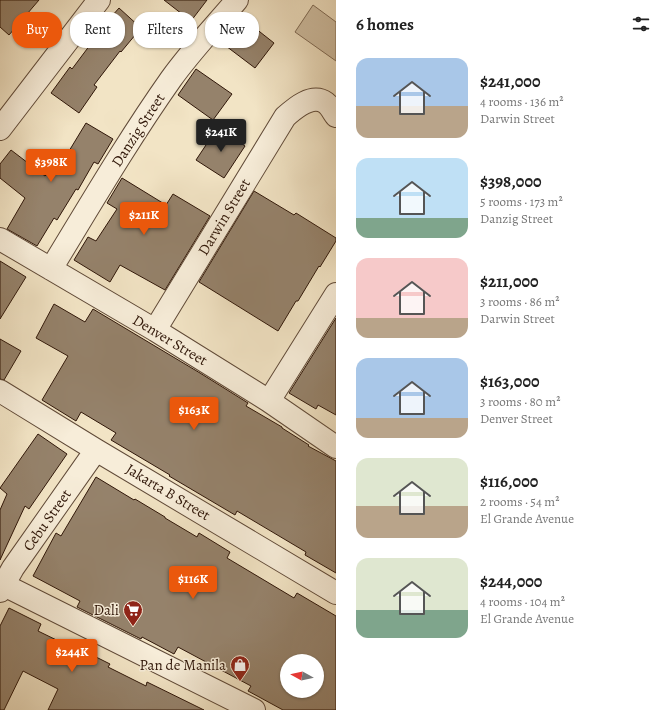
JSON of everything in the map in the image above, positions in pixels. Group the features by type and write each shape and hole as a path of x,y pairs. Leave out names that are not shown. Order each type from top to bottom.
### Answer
{"street":[{"path":"0,129 99,0"},
{"name":"Danzig Street","path":"52,270 141,123 172,78 238,0"},
{"name":"Darwin Street","path":"155,330 285,117 297,107 317,100 326,103 336,116"},
{"name":"Denver Street","path":"0,239 155,330 269,401 336,447"},
{"path":"269,401 336,295"},
{"name":"Jakarta B Street","path":"0,391 96,450 336,592"},
{"name":"Cebu Street","path":"1,586 96,450"},
{"path":"1,586 254,710"}],"shaded area":[{"path":"313,5 336,22 336,61 295,32"}],"building":[{"path":"0,0 39,0 29,12 12,12 12,32 9,35 0,27"},
{"path":"164,0 207,0 197,13 179,12"},
{"path":"119,8 123,12 116,12"},
{"path":"125,13 133,21 133,38 125,47"},
{"path":"259,31 274,43 255,68 229,48 259,48"},
{"path":"88,48 124,48 121,52 120,51 94,85 97,87 79,113 51,93 70,67 72,69"},
{"path":"196,69 232,94 213,120 178,95"},
{"path":"86,123 113,139 98,164 94,162 78,190 76,189 57,220 54,218 37,246 7,229 25,198 0,178 0,164 11,150 45,176 47,174 48,175 61,153 66,156"},
{"path":"218,127 245,146 224,178 196,160"},
{"path":"122,178 166,205 173,194 210,216 165,290 120,265 110,282 74,260 88,237 96,241 117,209 107,203"},
{"path":"254,191 294,215 296,213 336,238 336,241 320,267 319,266 278,331 199,282"},
{"path":"0,261 26,277 0,319"},
{"path":"54,304 85,322 93,309 248,403 246,406 282,427 309,445 308,446 336,461 336,573 305,555 306,552 237,511 235,515 111,440 116,433 81,412 76,421 42,400 68,356 36,338"},
{"path":"336,318 336,415 318,405 316,409 289,393"},
{"path":"0,339 21,351 4,380 0,379"},
{"path":"38,434 67,454 29,509 25,506 0,560 0,510 7,494 0,488"},
{"path":"96,477 197,537 199,533 230,552 227,558 294,598 297,593 336,616 336,710 283,710 248,691 251,686 178,647 174,654 142,637 141,639 77,607 80,601 33,576 56,533 61,536"},
{"path":"9,608 41,624 38,631 77,650 78,648 110,664 108,667 146,686 147,682 204,710 48,710 58,689 23,671 4,710 0,710 0,626"}],"place":[{"name":"Dali","path":"133,627"},
{"name":"Pan de Manila","path":"240,682"}]}
